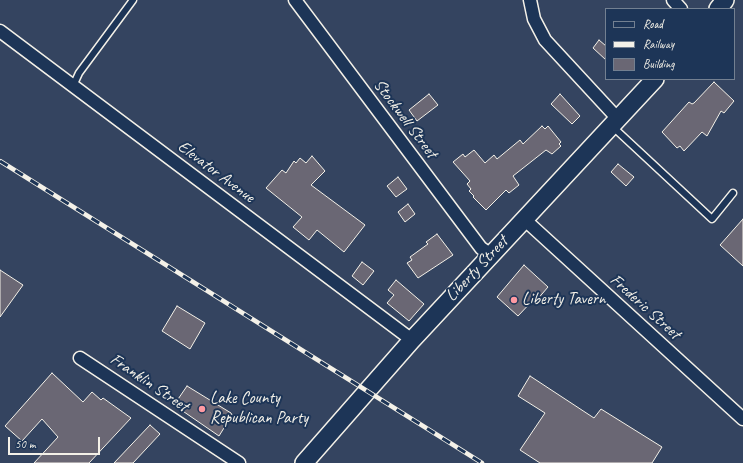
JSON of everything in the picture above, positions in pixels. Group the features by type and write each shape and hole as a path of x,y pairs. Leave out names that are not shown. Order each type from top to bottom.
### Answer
{"street":[{"name":"Stockwell Street","path":"295,0 481,248 491,255"},
{"path":"530,0 534,20 545,40 615,122"},
{"path":"673,0 680,8"},
{"path":"719,8 725,0"},
{"name":"Elevator Avenue","path":"0,31 412,340"},
{"name":"Liberty Street","path":"304,463 412,340 654,80"},
{"name":"Frederic Street","path":"524,219 743,419"},
{"name":"Franklin Street","path":"80,358 239,463"}],"lane":[{"path":"73,86 79,73 133,0"},
{"path":"615,122 712,219 733,193"}],"building":[{"path":"599,40 605,45 605,59 593,48"},
{"path":"714,82 734,101 724,113 721,111 707,136 702,132 684,151 680,146 677,148 662,132 689,102 692,104 694,103"},
{"path":"429,94 438,105 417,121 409,110"},
{"path":"560,94 580,116 572,124 551,104"},
{"path":"542,126 545,129 548,126 561,142 559,144 561,146 552,154 546,150 513,176 519,185 509,193 506,190 486,210 473,197 474,196 469,191 471,189 467,184 470,181 453,162 463,154 465,157 474,150 485,163 494,155 497,159 520,140 523,144"},
{"path":"312,156 325,171 311,185 365,225 344,252 317,230 309,240 293,227 302,217 266,188 282,170 286,173 294,161 296,163 300,158 306,163"},
{"path":"618,164 634,177 626,186 611,172"},
{"path":"398,177 407,189 396,197 387,186"},
{"path":"408,204 415,214 405,222 398,212"},
{"path":"743,219 743,266 720,245"},
{"path":"437,234 453,255 418,278 407,263 412,260 410,257 428,244 426,242"},
{"path":"362,262 374,271 363,285 352,276"},
{"path":"524,265 548,287 536,301 534,299 518,316 497,297"},
{"path":"0,270 23,285 0,317"},
{"path":"396,280 424,304 409,321 387,303 394,295 388,290"},
{"path":"177,306 205,323 190,349 162,331"},
{"path":"52,373 83,402 92,392 101,400 103,398 131,418 89,463 34,463 58,437 42,419 22,441 5,426"},
{"path":"530,376 594,418 601,409 662,447 652,463 540,463 520,450 545,413 518,396"},
{"name":"Lake County Republican Party","path":"187,386 231,413 232,415 219,436 174,405"},
{"path":"150,425 160,434 133,463 114,463"}],"railway":[{"path":"0,161 482,463"}],"place":[{"name":"Liberty Tavern","path":"514,300"},
{"name":"Lake County Republican Party","path":"202,409"}]}
